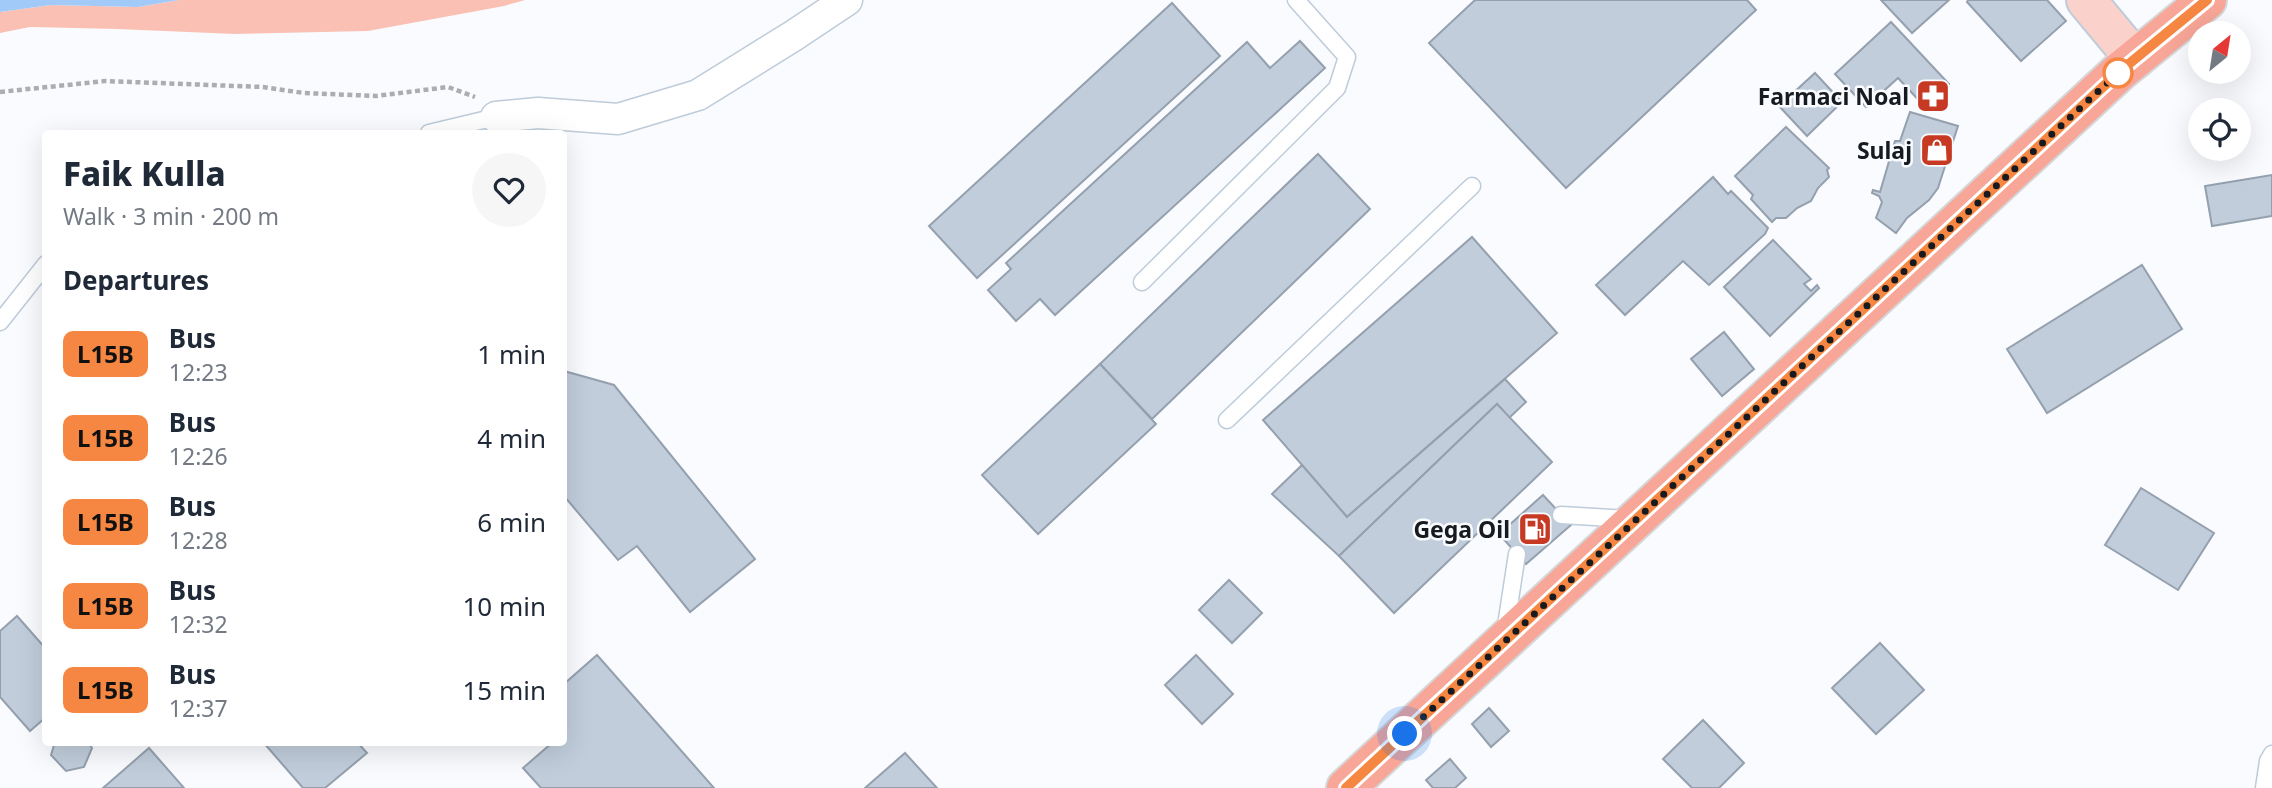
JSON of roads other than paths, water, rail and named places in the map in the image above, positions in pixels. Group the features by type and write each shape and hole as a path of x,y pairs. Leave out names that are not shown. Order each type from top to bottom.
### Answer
{"main road":[{"path":"2086,0 2135,59"},
{"path":"1346,788 2135,59 2207,0"}],"street":[{"path":"496,117 538,113 618,119 698,95 847,0"}],"lane":[{"path":"1142,282 1337,88 1347,57 1296,0"},
{"path":"442,130 496,117"},
{"path":"1227,420 1472,186"},
{"path":"0,322 42,269"},
{"path":"1561,515 1637,520"},
{"path":"1504,641 1517,554"},
{"path":"2264,788 2268,761 2272,754"}],"water":[{"path":"0,0 179,0 138,7 51,5 0,12"}],"place":[{"name":"Farmaci Noal","path":"1933,96"},
{"name":"Sulaj","path":"1937,150"},
{"name":"Gega Oil","path":"1535,529"}]}
